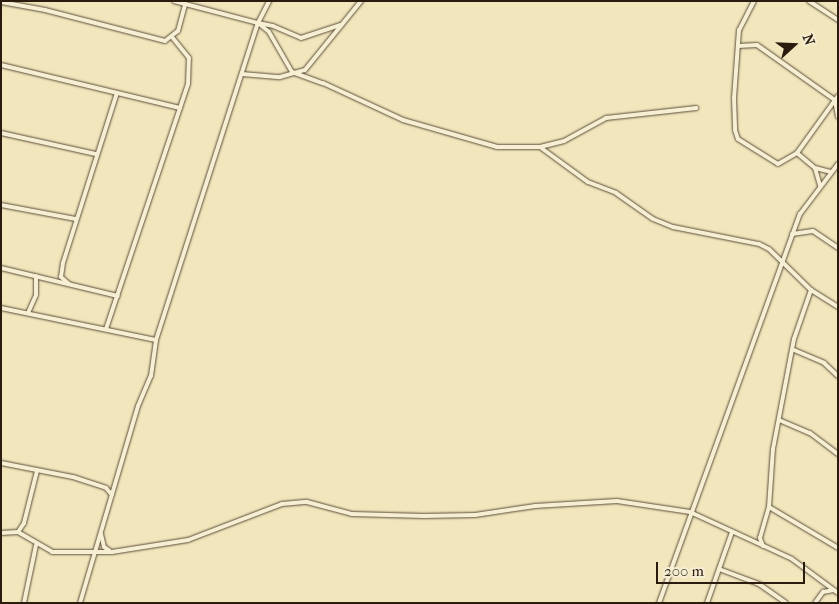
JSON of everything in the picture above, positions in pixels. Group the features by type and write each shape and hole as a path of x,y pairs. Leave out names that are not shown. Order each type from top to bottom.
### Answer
{"street":[{"path":"174,1 273,26 301,38 340,26"},
{"path":"80,603 144,386 151,376 156,340 258,23 269,1"},
{"path":"242,74 280,77 295,74 310,67 361,1"},
{"path":"754,1 739,30 734,106 735,130 738,139 774,164 797,153 836,98"},
{"path":"809,1 838,20"},
{"path":"1,2 45,10 165,41 173,38 181,25 185,4"},
{"path":"258,23 269,32 289,70 295,74 323,83 403,120 497,147 540,147 564,141 606,118 696,108"},
{"path":"106,329 180,108 190,63 173,38"},
{"path":"738,46 757,45 836,98"},
{"path":"1,65 180,108"},
{"path":"69,284 61,277 76,219 117,93"},
{"path":"836,98 838,117"},
{"path":"1,133 96,154"},
{"path":"540,147 588,182 624,198 653,219 673,227 759,244 782,261 811,290 838,307"},
{"path":"797,153 815,168 831,172"},
{"path":"659,603 690,512 800,214 838,164"},
{"path":"815,168 820,186"},
{"path":"1,205 76,219"},
{"path":"792,234 813,231 838,248"},
{"path":"1,268 118,296"},
{"path":"28,313 36,294 36,276"},
{"path":"762,546 761,529 768,507 779,420 794,350 794,339 811,290"},
{"path":"1,308 156,340"},
{"path":"794,350 824,364 838,376"},
{"path":"779,420 810,433 838,454"},
{"path":"1,463 73,477 106,488 112,495"},
{"path":"18,532 24,523 37,471"},
{"path":"1,532 18,532 52,552 95,553 188,540 282,504 306,502 328,510 370,515 475,514 535,506 617,501 690,512 792,559 836,592"},
{"path":"768,507 838,548"},
{"path":"100,532 104,547 112,552"},
{"path":"707,603 732,532"},
{"path":"24,603 36,544"},
{"path":"719,569 759,584 786,603"},
{"path":"819,579 824,592"},
{"path":"824,592 836,592"},
{"path":"816,603 824,592"}]}
